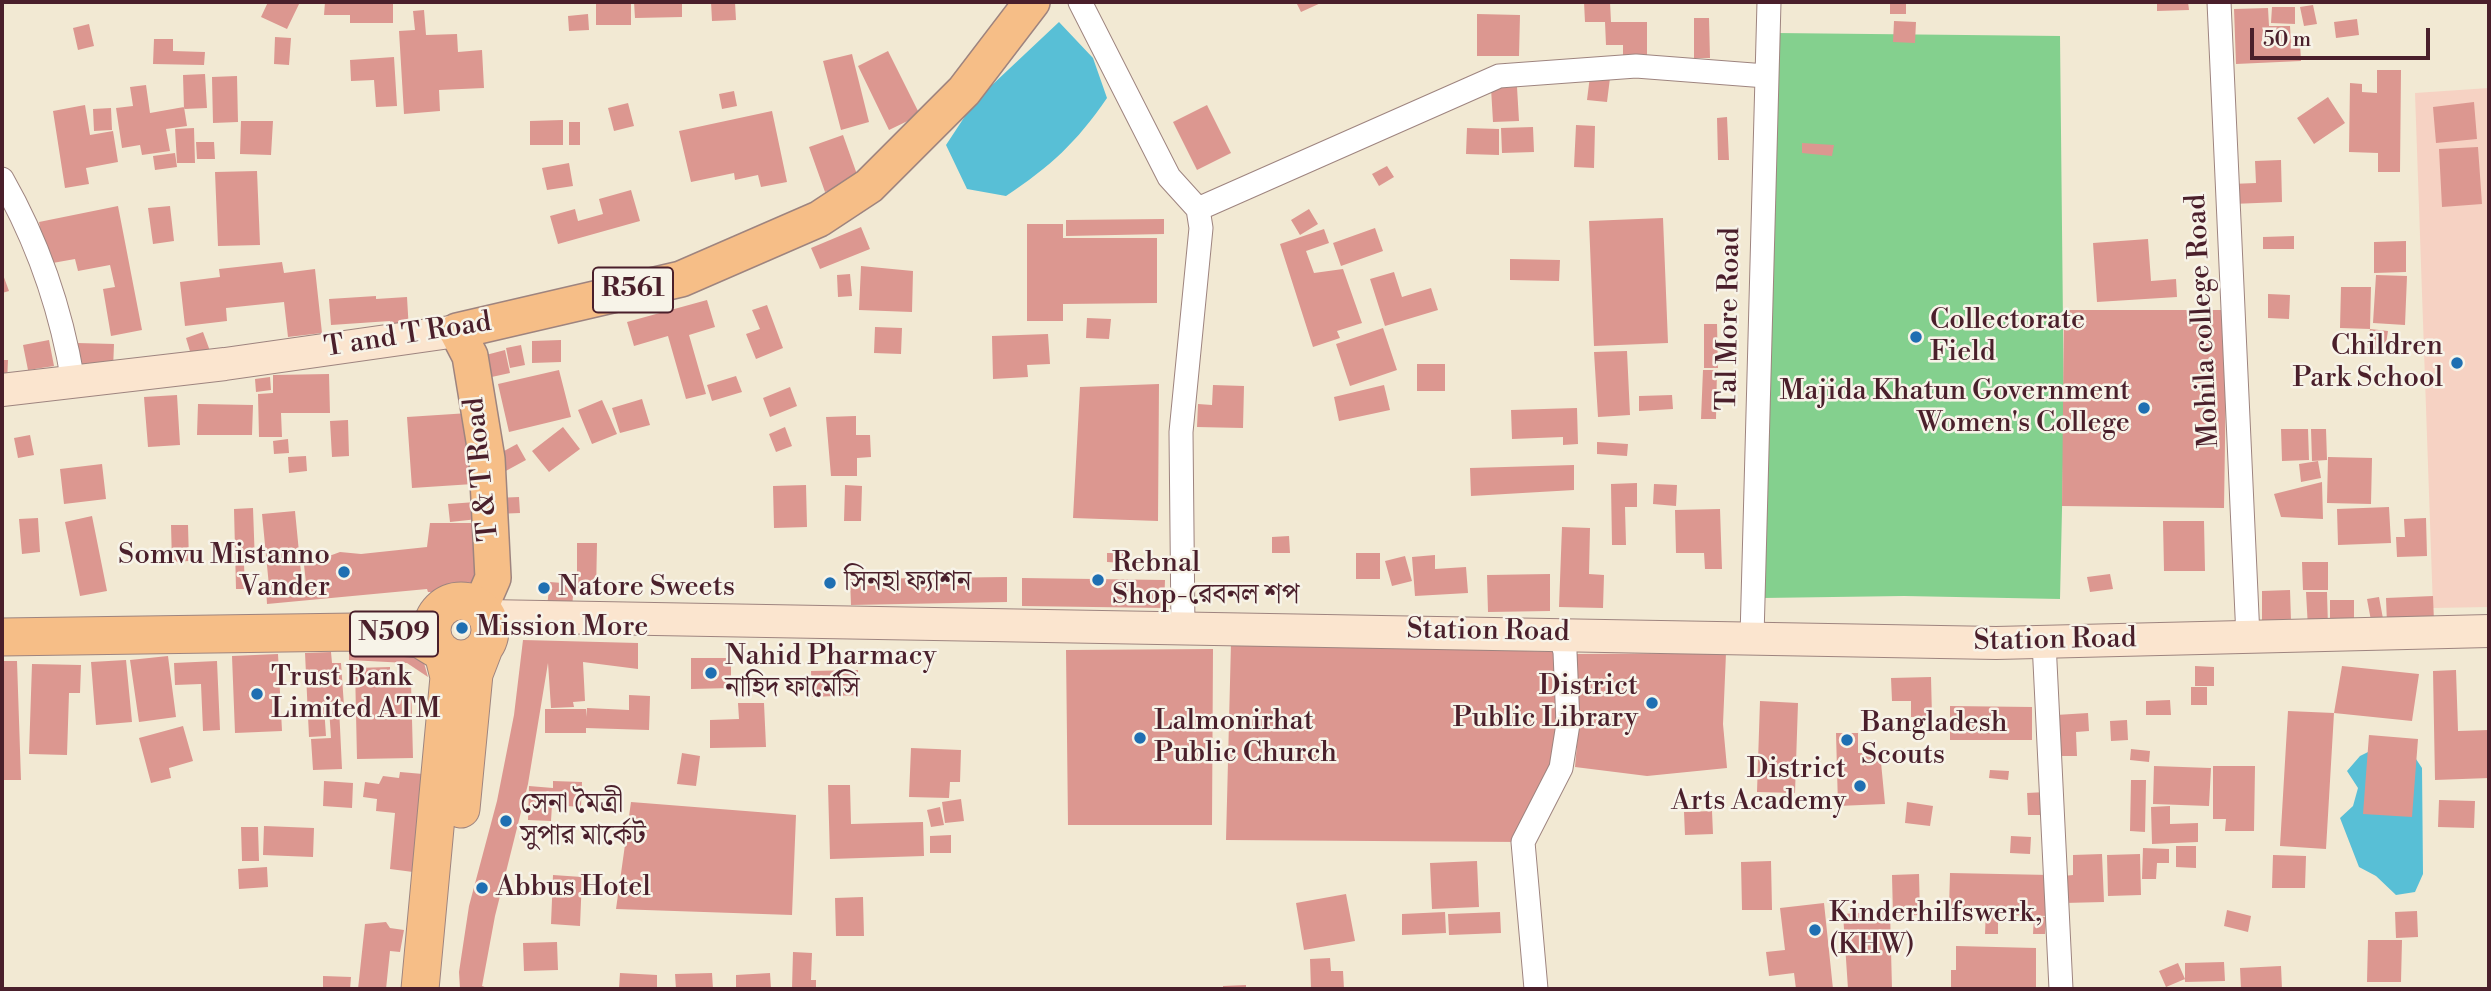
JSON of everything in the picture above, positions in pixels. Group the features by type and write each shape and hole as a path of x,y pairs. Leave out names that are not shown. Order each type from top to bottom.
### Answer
{"highway":[{"name":"N509","path":"420,989 449,677 438,637 448,605 470,603 483,624 474,674 441,989"},
{"name":"N509","path":"2,629 438,637 464,659 483,624"},
{"name":"N509","path":"2,637 355,632 420,639 438,637"}],"main road":[{"name":"T and T Road","path":"2,390 225,364 457,331 681,279 802,228 869,186 964,92 1032,2"},
{"name":"T & T Road","path":"457,331 470,356 487,459 493,578 483,624"},
{"name":"Station Road","path":"483,624 1560,633 2044,642 2489,631"}],"street":[{"path":"1080,2 1169,177 1198,209 1201,228 1181,432 1183,629"},
{"name":"Tal More Road","path":"1752,637 1769,2"},
{"name":"Mohila college Road","path":"2219,2 2248,637"},
{"path":"1198,209 1499,76 1636,66 1766,76"},
{"path":"2,179 15,202 52,288 65,330 73,381"},
{"path":"1536,989 1523,842 1561,768 1568,724 1566,652 1560,633"},
{"path":"2044,642 2061,989"}],"shaded area":[{"name":"Children Park School","path":"2489,88 2489,607 2433,608 2415,93"}],"green space":[{"name":"Collectorate Field","path":"1776,33 2060,36 2064,420 2060,599 1904,596 1762,598"}],"water":[{"path":"1059,22 1093,58 1107,98 1062,153 1006,196 967,189 946,145 975,101"},
{"path":"2378,747 2414,756 2422,768 2423,874 2415,892 2396,895 2376,876 2359,867 2340,818 2353,806 2358,788 2347,771 2360,756"}],"building":[{"path":"268,2 300,2 287,29 261,17"},
{"path":"325,2 393,2 393,23 350,23 350,15 324,15"},
{"path":"596,2 631,3 631,25 596,25"},
{"path":"634,2 682,2 682,17 635,18"},
{"path":"711,2 735,2 736,20 712,21"},
{"path":"1296,2 1323,2 1301,12"},
{"path":"1584,2 1610,2 1611,22 1647,22 1647,59 1623,59 1623,45 1606,45 1605,22 1585,22"},
{"path":"1890,2 1906,2 1906,14 1890,14"},
{"path":"2157,2 2188,2 2189,10 2157,11"},
{"path":"2313,5 2317,24 2304,26 2300,7"},
{"path":"2272,7 2295,7 2295,24 2271,23"},
{"path":"2268,8 2269,26 2290,26 2291,43 2300,43 2301,61 2236,64 2234,9"},
{"path":"424,10 426,35 457,34 458,52 482,50 484,88 439,90 440,111 404,114 399,31 415,30 413,11"},
{"path":"588,14 589,30 569,31 568,16"},
{"path":"1477,14 1520,15 1519,56 1477,56"},
{"path":"1694,18 1709,18 1710,58 1694,58"},
{"path":"2357,19 2359,35 2336,38 2334,22"},
{"path":"1894,21 1916,22 1915,43 1893,42"},
{"path":"89,24 94,46 78,50 73,28"},
{"path":"275,37 291,38 289,65 274,64"},
{"path":"154,39 173,39 173,51 205,52 204,65 153,64"},
{"path":"888,51 920,115 889,130 858,66"},
{"path":"852,54 869,122 841,130 823,61"},
{"path":"394,57 397,106 376,107 374,80 351,81 350,60"},
{"path":"2377,70 2401,70 2400,172 2378,172 2378,153 2349,152 2350,83 2362,84 2362,92 2377,93"},
{"path":"205,74 207,108 184,109 183,75"},
{"path":"237,76 238,122 213,123 212,77"},
{"path":"1590,76 1610,78 1607,102 1587,100"},
{"path":"146,85 150,113 184,107 187,126 166,129 170,151 142,155 140,145 122,148 116,108 133,106 130,87"},
{"path":"1517,87 1519,121 1493,122 1491,88"},
{"path":"734,91 737,106 722,109 719,94"},
{"path":"2328,97 2345,123 2314,144 2297,118"},
{"path":"2474,102 2477,139 2436,143 2433,107"},
{"path":"628,103 634,126 614,131 608,108"},
{"path":"85,105 90,135 113,131 118,162 86,168 89,184 65,188 53,111"},
{"path":"1207,105 1231,153 1197,170 1173,122"},
{"path":"111,108 112,130 94,131 93,109"},
{"path":"772,111 787,182 761,187 758,175 735,180 734,173 691,182 679,131"},
{"path":"1727,117 1729,160 1718,160 1717,118"},
{"path":"563,120 563,145 530,145 530,121"},
{"path":"241,121 273,121 271,155 240,154"},
{"path":"569,122 580,122 580,145 569,145"},
{"path":"1576,125 1595,126 1594,168 1574,167"},
{"path":"1533,127 1534,152 1502,153 1501,128"},
{"path":"194,128 195,163 177,163 175,129"},
{"path":"1467,128 1499,129 1499,155 1466,154"},
{"path":"843,135 859,180 825,192 809,147"},
{"path":"196,142 214,142 215,159 197,159"},
{"path":"1802,143 1834,145 1832,156 1802,153"},
{"path":"2478,147 2482,204 2442,207 2439,149"},
{"path":"175,153 177,167 155,170 153,156"},
{"path":"2281,160 2282,202 2232,204 2231,184 2256,183 2255,161"},
{"path":"569,163 573,186 547,190 542,168"},
{"path":"1387,166 1394,177 1379,186 1372,174"},
{"path":"257,171 260,245 218,246 215,172"},
{"path":"631,190 640,221 558,244 550,216 575,209 578,221 603,214 599,199"},
{"path":"118,206 142,330 111,336 103,289 115,287 110,265 78,271 75,259 47,264 39,222"},
{"path":"170,206 174,241 153,244 148,208"},
{"path":"1309,209 1318,224 1300,235 1291,220"},
{"path":"1663,218 1668,343 1594,346 1589,221"},
{"path":"1164,219 1164,234 1066,236 1066,220"},
{"path":"1027,224 1063,224 1063,238 1157,238 1157,303 1063,304 1063,321 1027,321"},
{"path":"861,227 870,249 820,269 811,248"},
{"path":"1375,228 1383,251 1341,266 1333,243"},
{"path":"1324,229 1329,243 1306,251 1314,273 1343,269 1362,323 1337,331 1340,338 1313,347 1280,244"},
{"path":"2294,236 2294,249 2263,249 2263,237"},
{"path":"2148,239 2151,281 2176,279 2177,297 2097,302 2093,243"},
{"path":"2406,241 2406,272 2374,273 2374,242"},
{"path":"1510,259 1560,260 1559,281 1510,280"},
{"path":"282,262 284,273 315,269 322,333 288,337 284,302 226,308 227,321 185,326 180,282 220,277 219,269"},
{"path":"861,266 913,271 912,312 859,310"},
{"path":"2,272 9,291 2,293"},
{"path":"1394,272 1402,297 1431,288 1438,310 1385,326 1370,279"},
{"path":"850,274 852,296 838,297 837,275"},
{"path":"2376,275 2407,276 2405,325 2373,323"},
{"path":"2341,287 2371,287 2370,329 2340,328"},
{"path":"2268,294 2290,295 2289,319 2268,318"},
{"path":"376,296 376,299 407,297 409,331 391,332 390,321 331,325 329,299"},
{"path":"707,300 715,327 689,335 706,394 686,399 668,336 634,346 627,322"},
{"path":"767,305 783,348 756,359 746,334 760,329 752,310"},
{"name":"Majida Khatun Government Women's College","path":"2064,310 2227,310 2224,508 2062,506"},
{"path":"1087,318 1111,319 1109,339 1086,338"},
{"path":"1704,324 1717,324 1718,368 1704,368"},
{"path":"875,327 902,328 901,354 874,353"},
{"path":"1383,328 1397,370 1350,386 1336,344"},
{"path":"2370,329 2388,331 2385,350 2367,348"},
{"path":"203,332 210,351 192,358 186,338"},
{"path":"1048,334 1050,364 1027,365 1028,377 993,379 992,336"},
{"path":"49,340 54,366 28,370 23,345"},
{"path":"561,340 561,362 532,363 532,341"},
{"path":"77,343 114,344 113,370 77,370"},
{"path":"521,345 525,365 510,368 506,348"},
{"path":"505,350 510,373 487,378 482,356"},
{"path":"1627,351 1630,415 1598,417 1594,352"},
{"path":"2,360 8,360 7,383 2,383"},
{"path":"1417,364 1445,364 1445,391 1417,391"},
{"path":"559,370 571,417 509,432 498,384"},
{"path":"1703,370 1717,370 1716,419 1701,419"},
{"path":"329,374 330,413 281,413 282,437 259,437 258,394 273,393 273,375"},
{"path":"736,376 742,392 712,401 707,385"},
{"path":"270,377 271,390 256,392 255,379"},
{"path":"1159,384 1158,521 1073,518 1080,387"},
{"path":"1213,385 1244,386 1243,428 1197,427 1198,404 1212,405"},
{"path":"1384,385 1390,410 1339,421 1334,397"},
{"path":"790,387 797,406 770,417 763,398"},
{"path":"177,395 180,445 148,447 144,397"},
{"path":"1672,395 1673,409 1639,411 1639,396"},
{"path":"642,399 650,425 620,433 612,408"},
{"path":"602,400 617,434 592,444 578,410"},
{"path":"198,404 253,405 252,435 197,435"},
{"path":"1577,408 1578,444 1563,445 1563,437 1512,439 1511,410"},
{"path":"469,413 473,484 412,488 407,417"},
{"path":"856,416 856,435 870,435 871,457 857,458 857,476 831,476 826,417"},
{"path":"348,420 349,456 332,457 330,421"},
{"path":"563,427 580,449 549,472 532,451"},
{"path":"785,427 792,446 776,452 769,434"},
{"path":"2281,429 2308,429 2309,460 2282,461"},
{"path":"2311,429 2326,429 2327,460 2312,461"},
{"path":"30,435 34,455 18,458 14,438"},
{"path":"288,439 289,453 274,454 273,441"},
{"path":"1597,442 1628,444 1627,456 1597,454"},
{"path":"517,444 526,460 502,473 493,457"},
{"path":"306,456 307,471 289,473 288,457"},
{"path":"2328,457 2372,458 2371,504 2327,503"},
{"path":"2318,461 2321,478 2301,482 2299,464"},
{"path":"102,464 106,499 64,504 60,469"},
{"path":"1574,465 1574,490 1471,496 1470,468"},
{"path":"2322,482 2323,519 2281,517 2274,494"},
{"path":"1637,483 1637,507 1625,507 1626,545 1612,545 1611,484"},
{"path":"1654,484 1677,485 1676,506 1653,504"},
{"path":"806,485 807,527 774,528 773,486"},
{"path":"845,485 862,486 861,521 844,521"},
{"path":"519,497 520,513 496,514 495,498"},
{"path":"476,502 478,519 450,522 448,504"},
{"path":"2389,507 2391,543 2338,545 2337,509"},
{"path":"253,508 255,564 244,564 245,589 236,589 234,509"},
{"path":"1720,509 1722,569 1705,569 1704,553 1676,553 1675,510"},
{"path":"295,511 302,583 306,583 304,565 323,563 321,559 340,552 361,554 427,547 430,523 489,523 484,591 428,592 427,589 267,604 266,587 269,586 262,514"},
{"path":"92,516 107,591 80,596 65,522"},
{"path":"38,518 40,552 22,554 19,519"},
{"path":"2426,518 2427,556 2397,557 2396,537 2405,537 2404,519"},
{"path":"2163,521 2204,521 2205,571 2164,571"},
{"path":"171,525 188,525 189,561 172,562"},
{"path":"1562,527 1590,528 1589,574 1604,575 1603,608 1559,607"},
{"path":"1289,536 1290,553 1272,553 1272,537"},
{"path":"577,543 597,543 596,593 577,593"},
{"path":"1107,553 1125,553 1124,563 1107,562"},
{"path":"1356,553 1380,553 1380,579 1356,579"},
{"path":"1435,555 1435,569 1466,567 1468,593 1415,596 1412,557"},
{"path":"1405,556 1412,581 1392,586 1385,561"},
{"path":"2302,562 2328,562 2328,590 2303,590"},
{"path":"1550,574 1550,611 1488,612 1487,575"},
{"path":"2110,574 2113,589 2090,592 2087,577"},
{"path":"1007,577 1007,602 851,605 850,579"},
{"path":"1022,578 1165,580 1164,608 1022,606"},
{"path":"550,582 574,584 572,608 547,606"},
{"path":"2290,590 2291,621 2262,621 2262,591"},
{"path":"2306,592 2327,592 2328,627 2308,628"},
{"path":"2433,596 2434,622 2387,624 2386,598"},
{"path":"2379,597 2384,624 2372,626 2367,599"},
{"path":"2330,600 2354,600 2354,627 2330,627"},
{"path":"349,640 418,642 428,677 407,663 349,660"},
{"name":"সেনা মৈত্রী সুপার মার্কেট","path":"523,640 638,643 638,669 583,662 585,701 573,702 574,707 551,708 548,663 528,784 495,916 482,986 490,989 460,989 459,972 469,906 497,801 514,715"},
{"path":"1231,643 1562,652 1561,767 1521,842 1226,840"},
{"name":"Lalmonirhat Public Church","path":"1213,649 1212,825 1068,825 1066,650"},
{"path":"331,652 332,663 341,663 344,706 324,707 326,736 309,737 305,653"},
{"name":"District Public Library","path":"1726,653 1723,724 1727,768 1647,776 1575,767 1579,722 1575,654"},
{"name":"Trust Bank Limited ATM","path":"278,654 282,731 235,733 232,656"},
{"path":"168,656 176,717 139,722 130,660"},
{"name":"Nahid Pharmacy নাহিদ ফার্মেসি","path":"691,658 731,658 731,688 691,689"},
{"path":"126,660 132,722 96,725 91,662"},
{"path":"2,661 17,661 21,780 2,780"},
{"path":"217,661 220,730 203,731 201,684 175,685 174,663"},
{"path":"32,664 81,665 80,693 69,693 67,755 29,754"},
{"path":"2195,666 2214,667 2214,686 2195,686"},
{"path":"2342,666 2419,674 2412,721 2334,713"},
{"path":"390,667 390,681 411,681 413,758 357,759 355,668"},
{"path":"858,670 858,695 812,697 811,671"},
{"path":"2456,670 2458,731 2489,730 2489,778 2435,780 2433,671"},
{"path":"1931,677 1932,717 1911,717 1911,701 1892,701 1891,678"},
{"path":"2191,687 2207,687 2207,705 2191,705"},
{"path":"629,695 650,696 649,730 586,728 586,733 545,733 545,709 586,709 586,717 587,708 629,710"},
{"path":"2170,700 2171,715 2146,715 2146,701"},
{"path":"1760,701 1798,703 1795,793 1757,792"},
{"path":"738,703 764,703 766,747 710,748 710,720 739,719"},
{"path":"1950,706 2032,707 2032,740 1950,740"},
{"path":"339,707 342,769 313,770 311,739 331,738 329,708"},
{"path":"2288,711 2334,713 2326,849 2280,846"},
{"path":"2088,713 2089,731 2076,732 2077,756 2058,756 2056,715"},
{"path":"2127,720 2128,740 2111,741 2110,721"},
{"path":"183,726 193,761 169,768 171,778 151,783 139,738"},
{"name":"District Arts Academy","path":"1836,733 1858,733 1858,753 1880,752 1885,804 1838,806"},
{"path":"2369,735 2418,739 2412,817 2363,814"},
{"path":"911,748 961,750 960,782 950,782 949,798 909,797"},
{"path":"2131,749 2150,751 2149,762 2130,760"},
{"path":"682,753 700,756 696,786 677,784"},
{"path":"2154,766 2211,768 2209,806 2153,804"},
{"path":"2213,766 2255,766 2254,831 2225,831 2226,819 2213,819"},
{"path":"1990,770 2009,771 2008,780 1989,778"},
{"path":"400,772 423,774 413,872 390,869 395,813 376,811 377,799 363,797 365,782 379,784 383,776 399,778"},
{"path":"2131,780 2146,780 2145,832 2130,831"},
{"path":"324,781 353,783 352,808 323,806"},
{"path":"553,781 582,782 581,807 552,805 551,821 528,820 529,786 553,788"},
{"path":"828,785 850,785 851,824 923,822 924,856 830,859"},
{"path":"2046,792 2047,815 2028,815 2027,793"},
{"path":"961,799 964,821 945,823 942,802"},
{"path":"2439,800 2475,801 2474,828 2438,827"},
{"path":"631,802 796,815 792,915 616,909"},
{"path":"1907,802 1933,806 1930,826 1905,823"},
{"path":"2170,806 2170,824 2198,823 2198,842 2152,844 2151,807"},
{"path":"940,807 944,825 931,827 927,810"},
{"path":"1712,811 1713,834 1685,835 1684,812"},
{"path":"264,826 314,828 313,857 263,855"},
{"path":"241,827 258,827 259,861 242,861"},
{"path":"951,835 951,853 930,853 930,836"},
{"path":"2011,836 2031,837 2030,854 2010,853"},
{"path":"2176,846 2196,846 2196,868 2176,867"},
{"path":"2143,848 2169,849 2169,863 2157,863 2156,879 2142,879"},
{"path":"2102,854 2104,902 2064,903 2063,876 2073,875 2073,855"},
{"path":"2140,854 2141,895 2108,896 2107,855"},
{"path":"2273,855 2306,856 2305,888 2272,888"},
{"path":"1477,861 1479,907 1432,909 1430,863"},
{"path":"1771,861 1772,910 1742,910 1741,862"},
{"path":"267,867 268,887 239,889 238,869"},
{"path":"1950,873 2050,875 2049,916 1998,915 1998,934 1985,934 1986,910 1949,909"},
{"path":"1919,874 1920,915 1893,916 1892,875"},
{"path":"553,875 582,877 580,926 551,924"},
{"path":"1346,894 1355,941 1304,950 1296,903"},
{"path":"863,897 864,936 836,936 835,898"},
{"path":"1824,903 1833,989 1796,989 1794,973 1769,976 1766,952 1785,950 1780,908"},
{"path":"2227,910 2251,916 2248,932 2224,926"},
{"path":"1890,911 1892,989 1848,989 1843,914"},
{"path":"2417,911 2418,937 2396,938 2395,912"},
{"path":"1445,912 1446,933 1402,935 1402,914"},
{"path":"1500,912 1501,933 1449,935 1448,914"},
{"path":"2034,916 2046,917 2045,934 2033,934"},
{"path":"386,922 390,928 404,930 400,952 390,951 386,989 358,989 365,924"},
{"path":"2368,940 2402,940 2401,982 2367,982"},
{"path":"557,942 558,970 524,971 523,943"},
{"path":"1956,946 2036,948 2036,989 1951,989 1951,970 1956,970"},
{"path":"793,952 812,953 811,980 816,980 816,989 792,989"},
{"path":"1330,958 1331,971 1343,971 1344,989 1311,989 1310,959"},
{"path":"2224,962 2225,981 2185,982 2185,963"},
{"path":"2178,963 2185,979 2166,987 2159,971"},
{"path":"2281,966 2282,989 2241,989 2240,968"},
{"path":"620,973 657,975 657,989 619,989"},
{"path":"712,973 713,989 676,989 675,974"},
{"path":"770,973 771,989 736,989 736,975"},
{"path":"323,976 351,977 350,989 323,989"},
{"path":"1246,985 1246,989 1223,989 1223,986"}],"place":[{"name":"Collectorate Field","path":"1916,337"},
{"name":"Children Park School","path":"2457,363"},
{"name":"Majida Khatun Government Women's College","path":"2144,408"},
{"name":"Somvu Mistanno Vander","path":"344,572"},
{"name":"Rebnal Shop-রেবনল শপ","path":"1098,580"},
{"name":"সিনহা ফ্যাশন","path":"830,583"},
{"name":"Natore Sweets","path":"544,588"},
{"name":"Mission More","path":"462,628"},
{"name":"Nahid Pharmacy নাহিদ ফার্মেসি","path":"711,673"},
{"name":"Trust Bank Limited ATM","path":"257,694"},
{"name":"District Public Library","path":"1652,703"},
{"name":"Lalmonirhat Public Church","path":"1140,738"},
{"name":"Bangladesh Scouts","path":"1847,740"},
{"name":"District Arts Academy","path":"1860,786"},
{"name":"সেনা মৈত্রী সুপার মার্কেট","path":"506,821"},
{"name":"Abbus Hotel","path":"482,888"},
{"name":"Kinderhilfswerk, (KHW)","path":"1815,930"}]}
